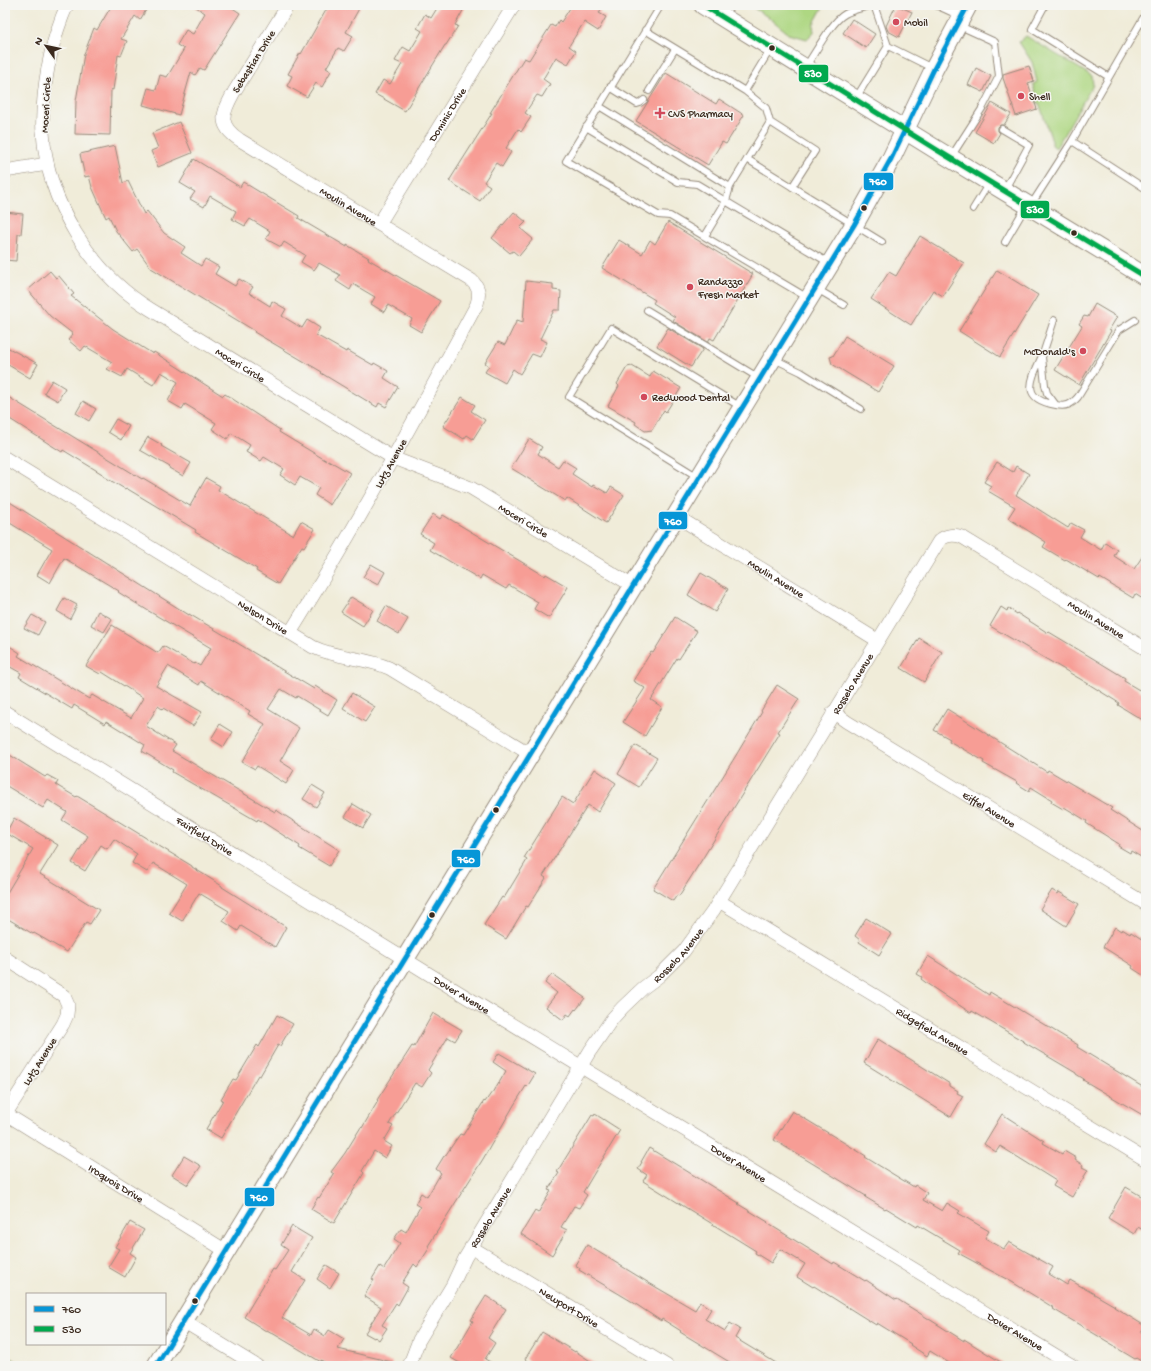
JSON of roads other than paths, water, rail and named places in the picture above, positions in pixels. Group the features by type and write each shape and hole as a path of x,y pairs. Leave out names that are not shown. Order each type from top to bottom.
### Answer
{"main road":[{"path":"703,5 1146,277"},
{"path":"156,1366 742,407 831,264 892,159 934,69 962,16"}],"street":[{"name":"Moceri Circle","path":"67,5 48,61 44,93 42,131 47,164 57,195 70,223 100,266 127,294 393,458 471,488 633,586"},
{"name":"Sebastian Drive","path":"223,120 226,107 234,92 288,5"},
{"name":"Dominic Drive","path":"379,224 514,5"},
{"name":"Moulin Avenue","path":"223,120 226,128 232,135 471,280 478,289"},
{"path":"5,171 47,164"},
{"name":"Lutz Avenue","path":"290,633 346,541 393,458 477,304 479,295 478,289"},
{"name":"Nelson Drive","path":"5,458 290,633 322,651 336,656 364,660 389,668 530,754"},
{"name":"Moulin Avenue","path":"676,516 877,640"},
{"name":"Moulin Avenue","path":"942,538 952,535 962,537 1146,649"},
{"name":"Rosselo Avenue","path":"408,1366 419,1340 452,1286 471,1247 581,1066 612,1019 635,996 659,976 684,951 697,935 932,550 942,538"},
{"name":"Fairfield Drive","path":"5,712 405,958"},
{"name":"Eiffel Avenue","path":"833,712 847,722 1146,904"},
{"name":"Ridgefield Avenue","path":"719,901 1146,1160"},
{"name":"Lutz Avenue","path":"5,958 60,993 64,996 68,1005 67,1015 62,1024 6,1115"},
{"name":"Dover Avenue","path":"405,958 1073,1366"},
{"name":"Iroquois Drive","path":"6,1115 226,1251"},
{"name":"Newport Drive","path":"471,1247 667,1366"},
{"path":"183,1321 257,1366"}],"lane":[{"path":"661,5 566,160 658,214 670,216 813,293 844,305"},
{"path":"805,68 834,23 840,17 847,12 873,5 888,46 934,69"},
{"path":"936,5 962,16 995,42 999,76 980,116 951,158"},
{"path":"1044,5 1032,29 1109,77"},
{"path":"1004,242 1072,141 1146,13"},
{"path":"646,30 745,91 766,108 770,122 815,151 792,187"},
{"path":"856,99 888,46"},
{"path":"745,91 772,47"},
{"path":"649,91 675,49"},
{"path":"610,87 637,104 640,104 644,100"},
{"path":"599,106 730,186"},
{"path":"705,236 726,201 730,186 770,122"},
{"path":"586,127 678,182 697,184 831,264"},
{"path":"973,209 997,186 1029,145 1002,129"},
{"path":"1072,141 1146,189"},
{"path":"747,159 882,242"},
{"path":"647,310 760,379"},
{"path":"1054,320 1042,357 1030,383 1031,390 1041,401 1064,406 1070,405 1075,401 1119,330 1135,320"},
{"path":"700,477 569,397 611,328 742,407"},
{"path":"1042,357 1047,393 1056,405"},
{"path":"773,358 801,372 862,409"}],"place":[{"name":"Mobil","path":"896,22"},
{"name":"Shell","path":"1021,96"},
{"name":"CVS Pharmacy","path":"660,113"},
{"name":"Randazzo Fresh Market","path":"690,287"},
{"name":"McDonald's","path":"1083,351"},
{"name":"Redwood Dental","path":"644,397"}]}
